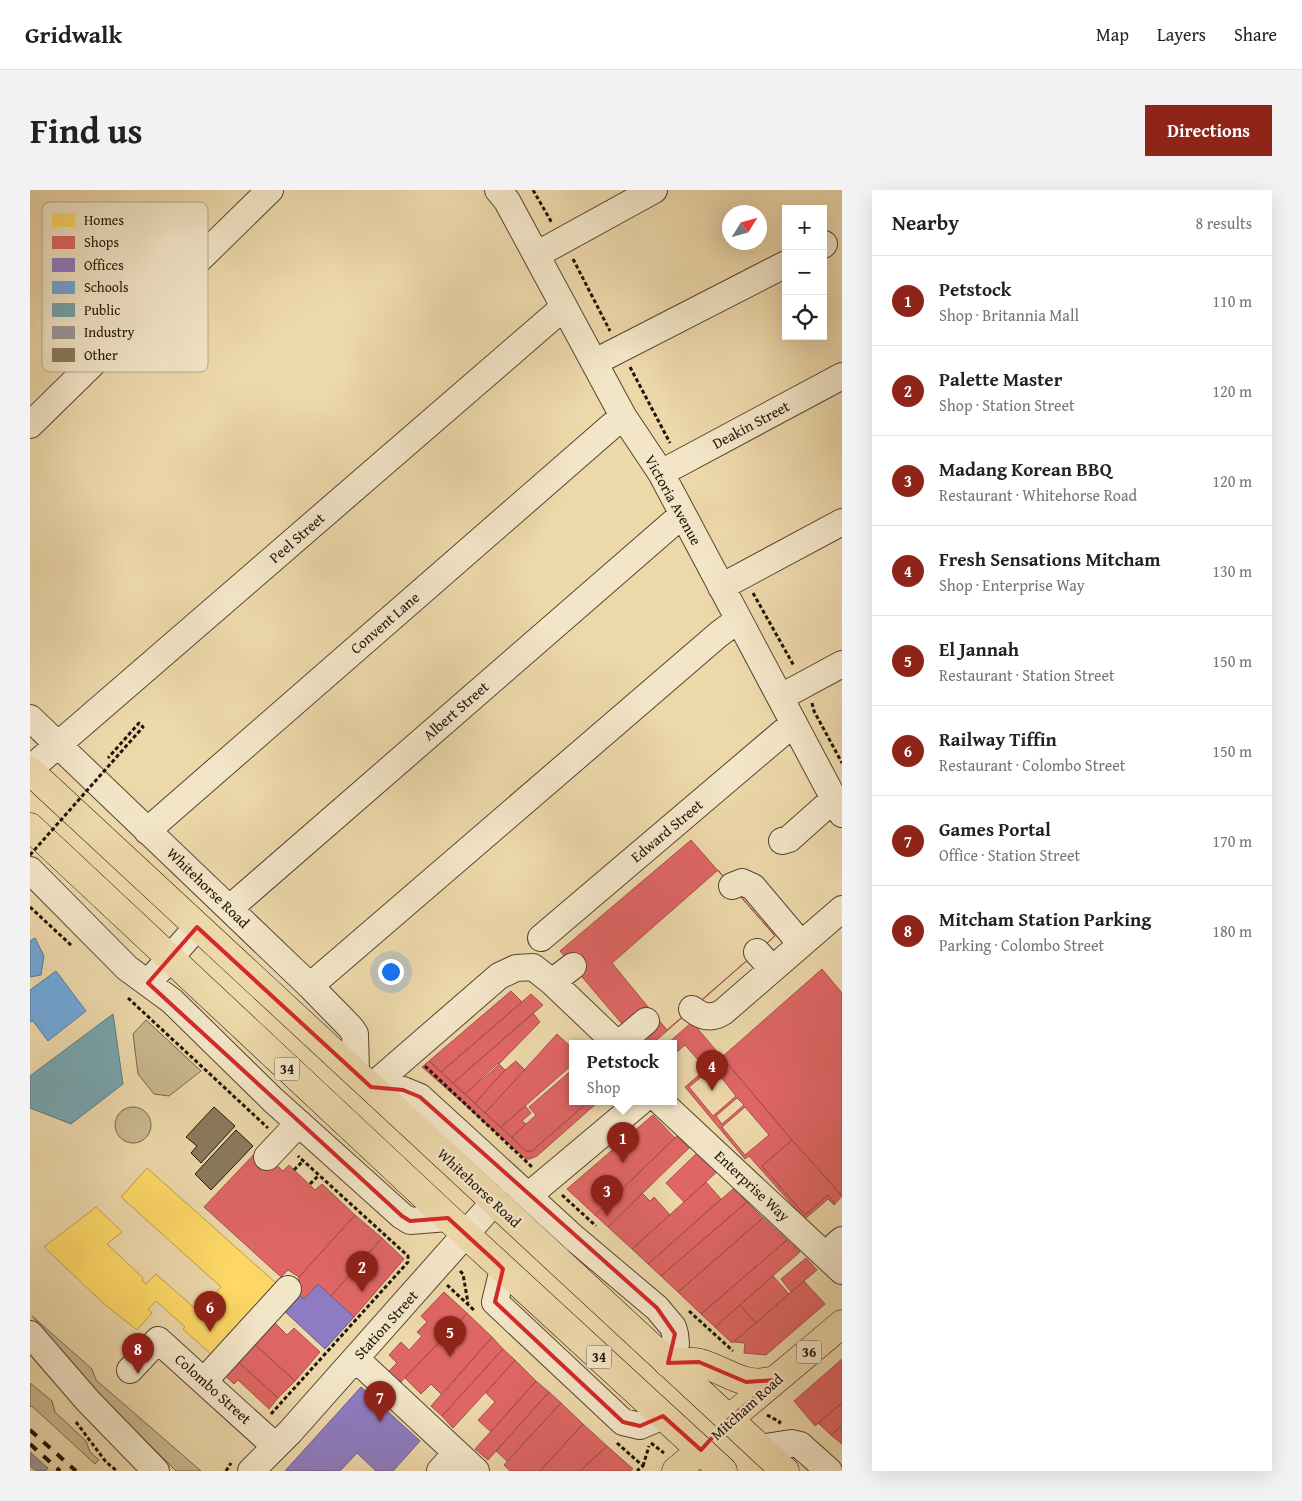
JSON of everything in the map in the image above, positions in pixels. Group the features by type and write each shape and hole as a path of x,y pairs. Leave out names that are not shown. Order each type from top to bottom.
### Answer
{"main road":[{"name":"Whitehorse Road","path":"30,770 785,1471"},
{"name":"34","path":"30,827 457,1227 723,1471"},
{"name":"Mitcham Road","path":"676,1471 701,1450 729,1419 842,1324"},
{"path":"668,1363 698,1362 746,1382 760,1383 775,1380"}],"street":[{"path":"208,250 270,190"},
{"name":"Victoria Avenue","path":"498,190 536,255 623,416 660,473 840,809"},
{"path":"536,255 654,190"},
{"path":"595,362 782,266"},
{"name":"Peel Street","path":"30,770 564,306"},
{"path":"30,424 83,372"},
{"name":"Deakin Street","path":"660,473 842,376"},
{"name":"Convent Lane","path":"147,831 623,416"},
{"name":"Albert Street","path":"230,908 682,515"},
{"path":"721,587 842,522"},
{"path":"310,986 738,620"},
{"path":"781,697 842,664"},
{"name":"Whitehorse Road","path":"30,718 230,908 351,1028 355,1034 363,1080 402,1090 420,1097 574,1238 657,1308 674,1327 676,1344 668,1363"},
{"name":"Edward Street","path":"541,938 794,723"},
{"path":"782,841 789,839 840,809"},
{"path":"30,870 127,968 137,990 172,1001 283,1140 402,1216 410,1220 457,1227"},
{"path":"732,886 742,882 753,886 794,936"},
{"path":"692,1009 698,1014 707,1017 716,1017 723,1012 765,961 794,936 838,920"},
{"path":"137,990 197,927"},
{"path":"552,982 572,966"},
{"path":"363,1080 499,976 516,968 533,967 552,982 614,1040"},
{"path":"623,1040 646,1021"},
{"path":"528,1196 636,1105"},
{"name":"Enterprise Way","path":"664,1105 838,1257"},
{"name":"Station Street","path":"251,1471 266,1438 290,1432 356,1359 457,1227 495,1202"},
{"path":"574,1238 587,1289"},
{"path":"204,1381 288,1288"},
{"path":"30,1334 88,1401 156,1471"},
{"name":"Colombo Street","path":"130,1370 158,1340 266,1438"},
{"path":"356,1359 448,1462 476,1471"},
{"path":"760,1448 791,1443 800,1444 829,1471"}],"path":[{"path":"30,855 143,727 138,723 108,758"},
{"path":"30,907 78,952"},
{"path":"137,990 318,1176 408,1256 408,1262 266,1438"},
{"path":"294,1170 303,1161"},
{"path":"310,1184 318,1176"},
{"path":"463,1274 469,1305"},
{"path":"643,1466 650,1443"}],"highlighted area":[{"path":"197,927 371,1087 403,1090 420,1097 657,1308 675,1334 668,1363 699,1362 746,1382 775,1380 729,1419 701,1450 663,1416 640,1426 623,1422 495,1302 503,1269 497,1263 448,1218 410,1221 402,1216 148,983"}],"shaded area":[{"path":"146,1020 201,1071 169,1096 154,1094 138,1074 133,1034"},
{"path":"133,1107 140,1108 146,1112 150,1118 150,1132 146,1138 140,1142 133,1143 126,1142 120,1138 116,1132 115,1125 116,1118 120,1112 126,1108"},
{"path":"32,1316 92,1369 96,1380 201,1471 176,1471 94,1389"},
{"path":"30,1383 52,1401 55,1412 86,1441 90,1452 99,1460 95,1464 30,1406"}],"building: Homes":[{"path":"147,1168 277,1284 214,1357 156,1301 148,1309 152,1313 137,1330 103,1303 44,1247 96,1207 122,1232 107,1244 143,1278 142,1281 146,1284 156,1274 199,1312 221,1287 121,1197"}],"building: Shops":[{"path":"691,840 775,936 657,1040 636,1040 560,951"},
{"path":"718,870 775,936 667,1030 612,963"},
{"path":"822,969 842,993 842,1196 722,1057"},
{"path":"511,991 522,1002 441,1072 429,1061"},
{"path":"531,994 543,1005 453,1083 441,1072"},
{"path":"533,1013 540,1022 492,1071 465,1094 453,1083"},
{"path":"692,1022 792,1140 762,1166 805,1215 828,1195 834,1205 828,1199 805,1219 749,1156 745,1159 685,1087 706,1069 685,1045 677,1052 677,1040 672,1040","holes":["737,1098 744,1105 722,1124 716,1116"]},
{"path":"557,1034 569,1045 569,1068 501,1127 485,1113"},
{"path":"429,1061 526,1151 532,1151 585,1105 595,1105 537,1156 526,1159 422,1067"},
{"path":"516,1061 525,1070 485,1113 475,1103 505,1070"},
{"path":"498,1063 505,1070 475,1103 465,1094"},
{"path":"713,1067 736,1096 713,1116 689,1087"},
{"path":"569,1072 569,1105 585,1105 532,1151 526,1151 512,1137 536,1115 529,1107"},
{"path":"525,1106 531,1113 522,1121 526,1124 512,1137 501,1127"},
{"path":"745,1107 769,1135 745,1155 722,1127"},
{"path":"653,1115 675,1138 595,1215 567,1189"},
{"path":"677,1136 689,1148 608,1227 595,1215"},
{"path":"792,1140 842,1196 835,1204 828,1195 805,1215 762,1166"},
{"path":"259,1149 283,1171 289,1165 315,1190 322,1184 355,1215 299,1277 288,1270 281,1277 204,1207"},
{"path":"700,1150 720,1169 684,1202 666,1183"},
{"path":"706,1182 721,1199 648,1264 632,1249"},
{"path":"733,1189 747,1202 661,1276 648,1264"},
{"path":"642,1193 650,1201 654,1197 670,1215 632,1249 608,1227"},
{"path":"747,1202 763,1218 678,1292 661,1276"},
{"path":"355,1215 382,1238 331,1296 318,1284 304,1299 293,1290 299,1277"},
{"path":"763,1218 787,1240 701,1314 678,1292"},
{"path":"382,1238 404,1259 354,1317 331,1296"},
{"path":"787,1240 800,1252 715,1327 701,1314"},
{"path":"806,1258 817,1270 791,1292 781,1279"},
{"path":"773,1276 789,1294 756,1323 740,1305"},
{"path":"804,1281 825,1304 766,1355 744,1353 745,1343 734,1342"},
{"path":"444,1292 467,1313 395,1388 383,1377 397,1363 389,1355 401,1342 409,1350 422,1336 417,1332 427,1322 421,1316"},
{"path":"740,1305 756,1323 732,1343 715,1327"},
{"path":"467,1313 492,1337 442,1395 431,1384 421,1394 405,1378"},
{"path":"268,1316 287,1335 294,1328 320,1352 295,1381 248,1338"},
{"path":"492,1337 503,1349 442,1416 431,1406"},
{"path":"254,1344 295,1381 278,1398 238,1362"},
{"path":"503,1349 515,1360 453,1428 442,1416"},
{"path":"232,1356 278,1398 269,1409 238,1380 234,1384 219,1370"},
{"path":"842,1359 842,1403 815,1426 794,1401"},
{"path":"515,1360 536,1381 491,1432 478,1420 495,1402 486,1393"},
{"path":"536,1381 549,1392 488,1460 475,1449"},
{"path":"549,1392 561,1403 507,1461 496,1451"},
{"path":"561,1403 583,1424 540,1471 510,1471 504,1465"},
{"path":"842,1403 842,1425 831,1435 818,1423"},
{"path":"583,1424 607,1446 580,1471 540,1471"},
{"path":"842,1425 842,1444 831,1435"},
{"path":"607,1446 633,1469 630,1471 580,1471"}],"building: Offices":[{"path":"318,1284 354,1317 325,1349 279,1306 293,1290 304,1299"},
{"path":"361,1387 420,1441 393,1471 376,1471 357,1453 340,1471 285,1471"}],"building: Schools":[{"path":"35,938 44,956 41,975 30,977 30,941"},
{"path":"56,971 86,1011 48,1041 33,1021 30,1022 30,990"}],"building: Public":[{"path":"113,1014 123,1084 71,1124 30,1108 30,1076"}],"building: Industry":[{"path":"30,1452 48,1468 46,1471 36,1471 30,1466"}],"building: Other":[{"path":"214,1107 235,1126 201,1163 191,1153 197,1146 186,1137"},
{"path":"236,1130 253,1146 211,1190 195,1174"}],"railway":[{"path":"30,1430 76,1471"},
{"path":"30,1444 60,1471"}],"place":[{"name":"Fresh Sensations Mitcham","path":"712,1091"},
{"name":"Petstock","path":"623,1163"},
{"name":"Madang Korean BBQ","path":"607,1216"},
{"name":"Palette Master","path":"362,1292"},
{"name":"Railway Tiffin","path":"210,1332"},
{"name":"El Jannah","path":"450,1357"},
{"name":"Mitcham Station Parking","path":"138,1374"},
{"name":"Games Portal","path":"380,1422"}]}
